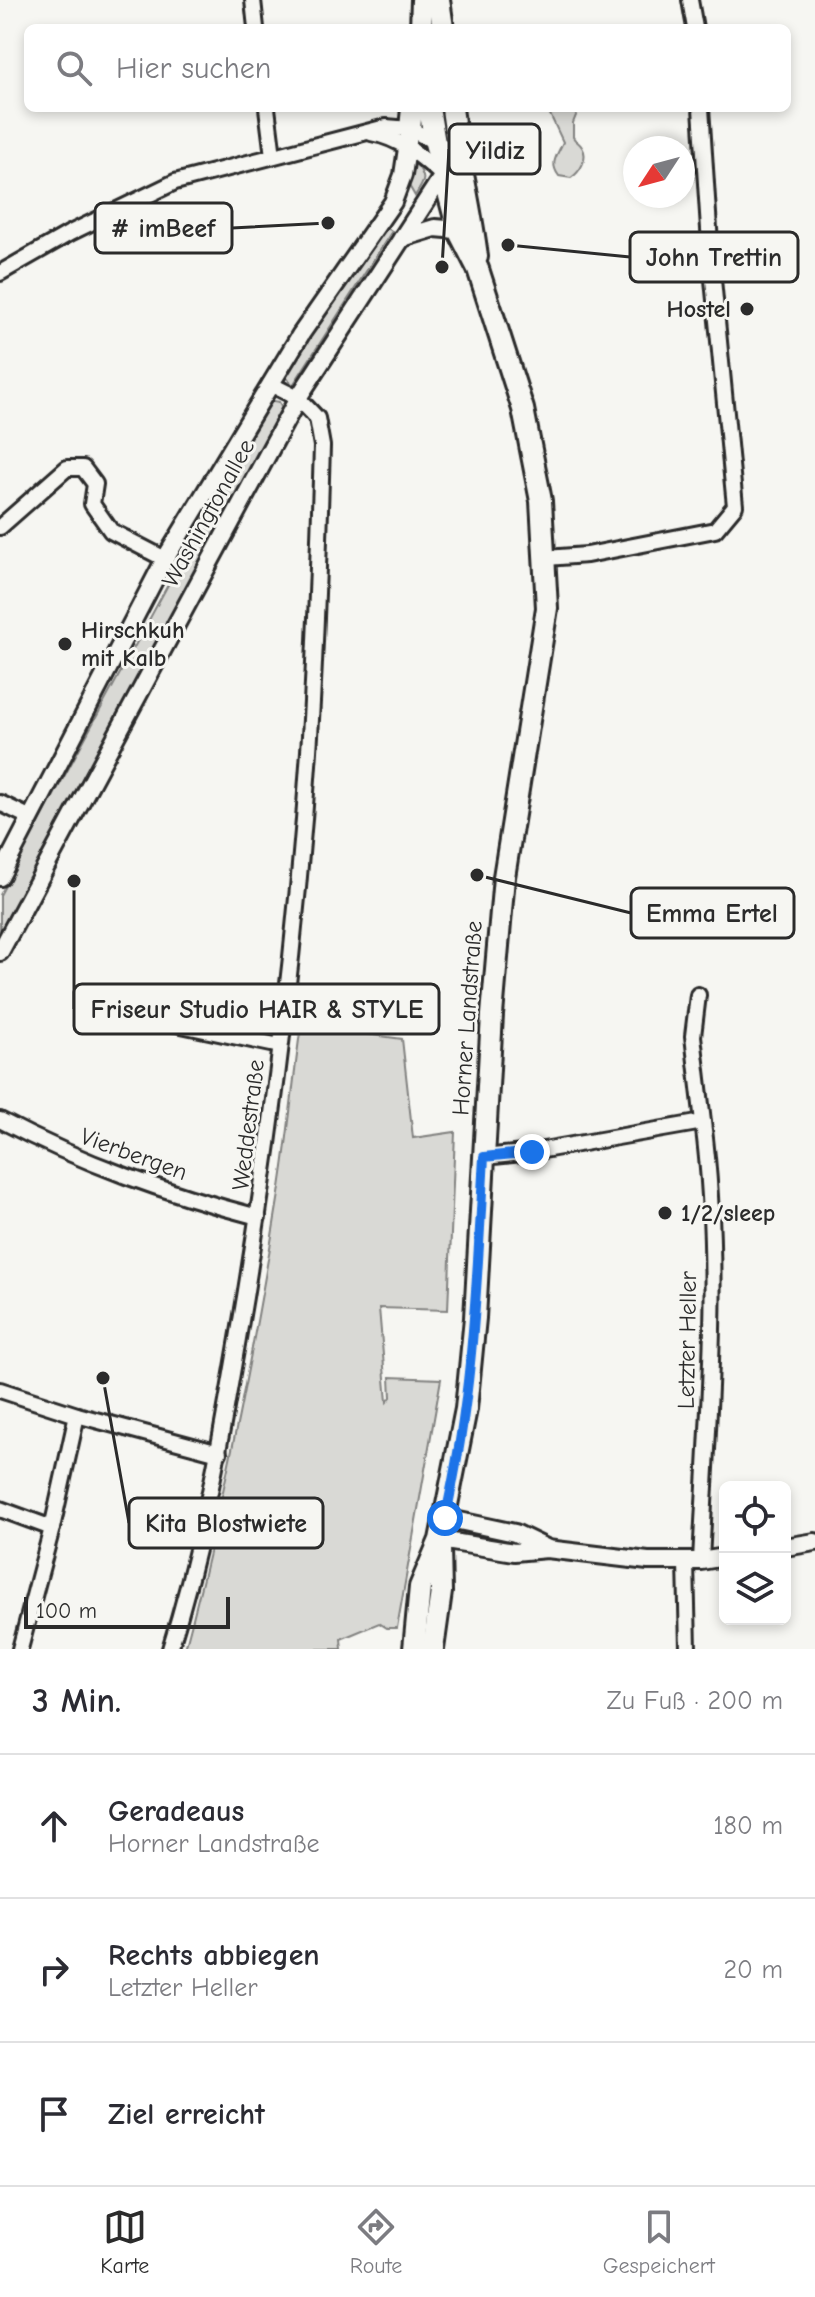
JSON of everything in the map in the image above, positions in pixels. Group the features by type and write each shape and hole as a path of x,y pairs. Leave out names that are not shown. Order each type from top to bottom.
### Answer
{"main road":[{"path":"421,24 422,0"},
{"path":"439,0 442,24"},
{"name":"Horner Landstraße","path":"453,112 474,226 478,269"},
{"name":"Horner Landstraße","path":"414,121 435,143 458,230 478,269 523,409 541,501 547,608 504,877 492,1015 475,1318 466,1409 440,1540 420,1587 414,1649"},
{"name":"Horner Landstraße","path":"433,1649 441,1592 440,1540"}],"street":[{"path":"253,0 256,24"},
{"path":"690,0 694,24"},
{"path":"268,112 273,156"},
{"path":"546,558 587,555 715,530 735,506 711,259 701,112"},
{"path":"0,273 70,233 175,182 399,121 414,121"},
{"path":"366,132 385,135 414,121"},
{"path":"414,121 442,175"},
{"name":"Washingtonallee","path":"0,877 165,559 301,334 393,202 403,175 414,121"},
{"path":"435,143 458,154"},
{"name":"Washingtonallee","path":"0,952 298,398 458,154"},
{"path":"401,239 435,228 458,230"},
{"path":"270,384 298,398"},
{"name":"Weddestraße","path":"170,1649 194,1567 219,1453 258,1217 280,1046 309,752 322,446 317,418 298,398"},
{"path":"0,527 67,468 83,468 95,484 92,504 111,531 165,559"},
{"path":"0,803 31,818"},
{"name":"Letzter Heller","path":"688,1649 710,1339 711,1184 693,1036 698,995"},
{"path":"133,1009 191,1028 280,1046"},
{"name":"Vierbergen","path":"0,1120 109,1172 258,1217"},
{"path":"484,1157 532,1152 703,1122"},
{"path":"0,1390 77,1415 219,1453"},
{"path":"20,1649 52,1528 77,1415"},
{"path":"0,1509 52,1528"},
{"path":"445,1518 515,1533 547,1549"},
{"path":"440,1540 514,1552 547,1549 616,1559 693,1561 719,1558"},
{"path":"791,1546 815,1542"}],"shaded area":[{"path":"549,112 577,112 573,123 573,137 584,151 584,160 571,178 559,176 555,167 555,159 563,142"},
{"path":"412,163 416,163 423,177 415,196 408,184"},
{"path":"385,227 392,231 293,385 284,375 285,368"},
{"path":"268,400 279,402 284,411 0,938 0,895"},
{"path":"301,1025 402,1039 413,1138 455,1132 448,1310 379,1308 387,1402 391,1397 390,1377 441,1379 397,1628 387,1628 379,1623 341,1639 342,1649 185,1649 226,1479 249,1366 279,1194"}],"place":[{"name":"# imBeef","path":"328,223"},
{"name":"John Trettin","path":"508,245"},
{"name":"Yildiz","path":"442,267"},
{"name":"Hostel","path":"747,309"},
{"name":"Hirschkuh mit Kalb","path":"65,644"},
{"name":"Emma Ertel","path":"477,875"},
{"name":"Friseur Studio HAIR & STYLE","path":"74,881"},
{"name":"1/2/sleep","path":"665,1213"},
{"name":"Kita Blostwiete","path":"103,1378"}],"route":[{"path":"445,1518 466,1409 475,1318 484,1157 532,1152"}]}
